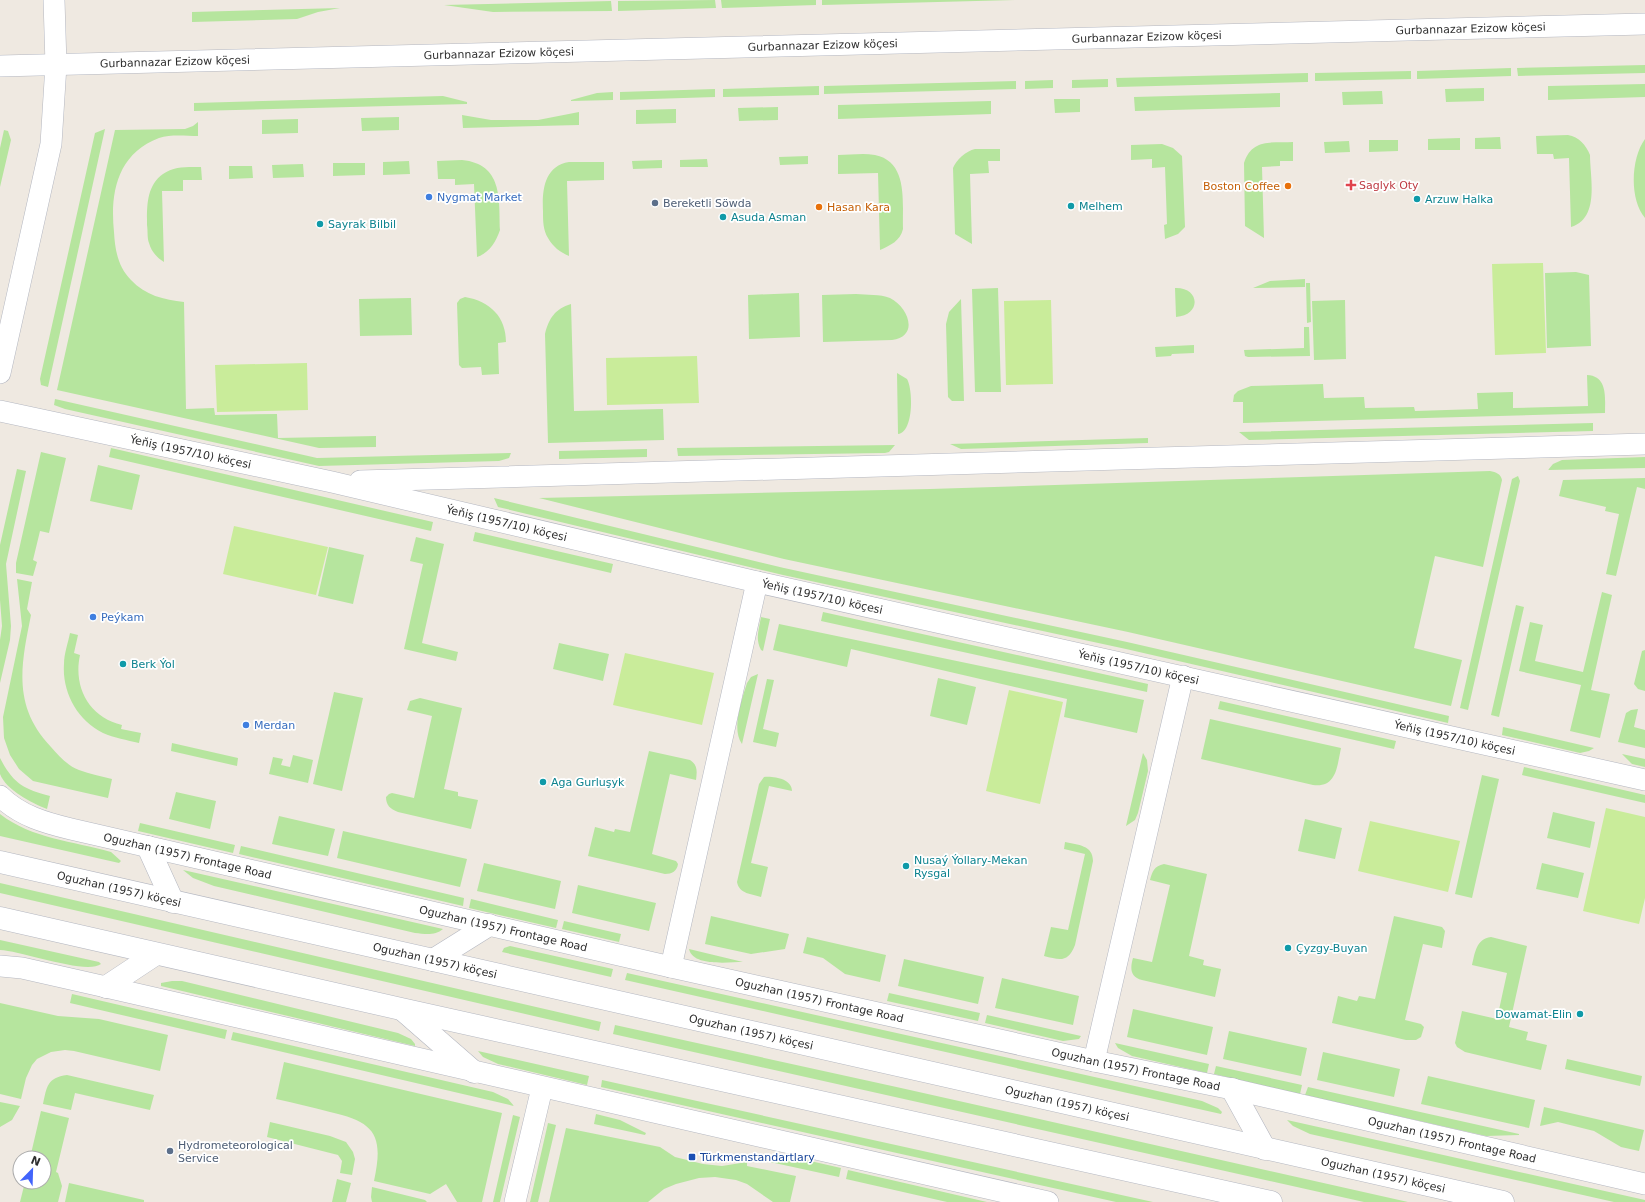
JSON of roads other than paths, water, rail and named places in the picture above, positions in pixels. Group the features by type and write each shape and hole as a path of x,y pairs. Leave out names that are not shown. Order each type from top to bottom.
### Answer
{"main road":[{"path":"148,847 173,902"},
{"name":"Oguzhan (1957) köçesi","path":"0,862 1503,1202"},
{"path":"0,918 401,1009 1270,1202"},
{"path":"433,960 489,925"},
{"path":"106,987 156,954"},
{"path":"401,1009 474,1072"},
{"path":"1232,1089 1265,1149"}],"street":[{"path":"0,373 51,144 56,65 54,0"},
{"name":"Gurbannazar Ezizow köçesi","path":"0,66 1645,24"},
{"name":"Ýeňiş (1957/10) köçesi","path":"0,411 332,482 757,582 1645,780"},
{"path":"332,482 1645,444"},
{"path":"671,967 757,582"},
{"path":"1094,1061 1183,676"},
{"name":"Oguzhan (1957) Frontage Road","path":"0,796 22,813 44,822 148,847 671,967 1094,1061 1232,1089 1645,1184"},
{"path":"0,966 22,968 542,1088 1048,1202"},
{"path":"515,1202 542,1088"}],"place":[{"name":"Saglyk Oty","path":"1351,185"},
{"name":"Boston Coffee","path":"1288,186"},
{"name":"Nygmat Market","path":"429,197"},
{"name":"Arzuw Halka","path":"1417,199"},
{"name":"Bereketli Söwda","path":"655,203"},
{"name":"Melhem","path":"1071,206"},
{"name":"Hasan Kara","path":"819,207"},
{"name":"Asuda Asman","path":"723,217"},
{"name":"Sayrak Bilbil","path":"320,224"},
{"name":"Peýkam","path":"93,617"},
{"name":"Berk Ýol","path":"123,664"},
{"name":"Merdan","path":"246,725"},
{"name":"Aga Gurluşyk","path":"543,782"},
{"name":"Nusaý Ýollary-Mekan Rysgal","path":"906,866"},
{"name":"Çyzgy-Buyan","path":"1288,948"},
{"name":"Dowamat-Elin","path":"1580,1014"},
{"name":"Hydrometeorological Service","path":"170,1151"},
{"name":"Türkmenstandartlary","path":"692,1157"}]}
